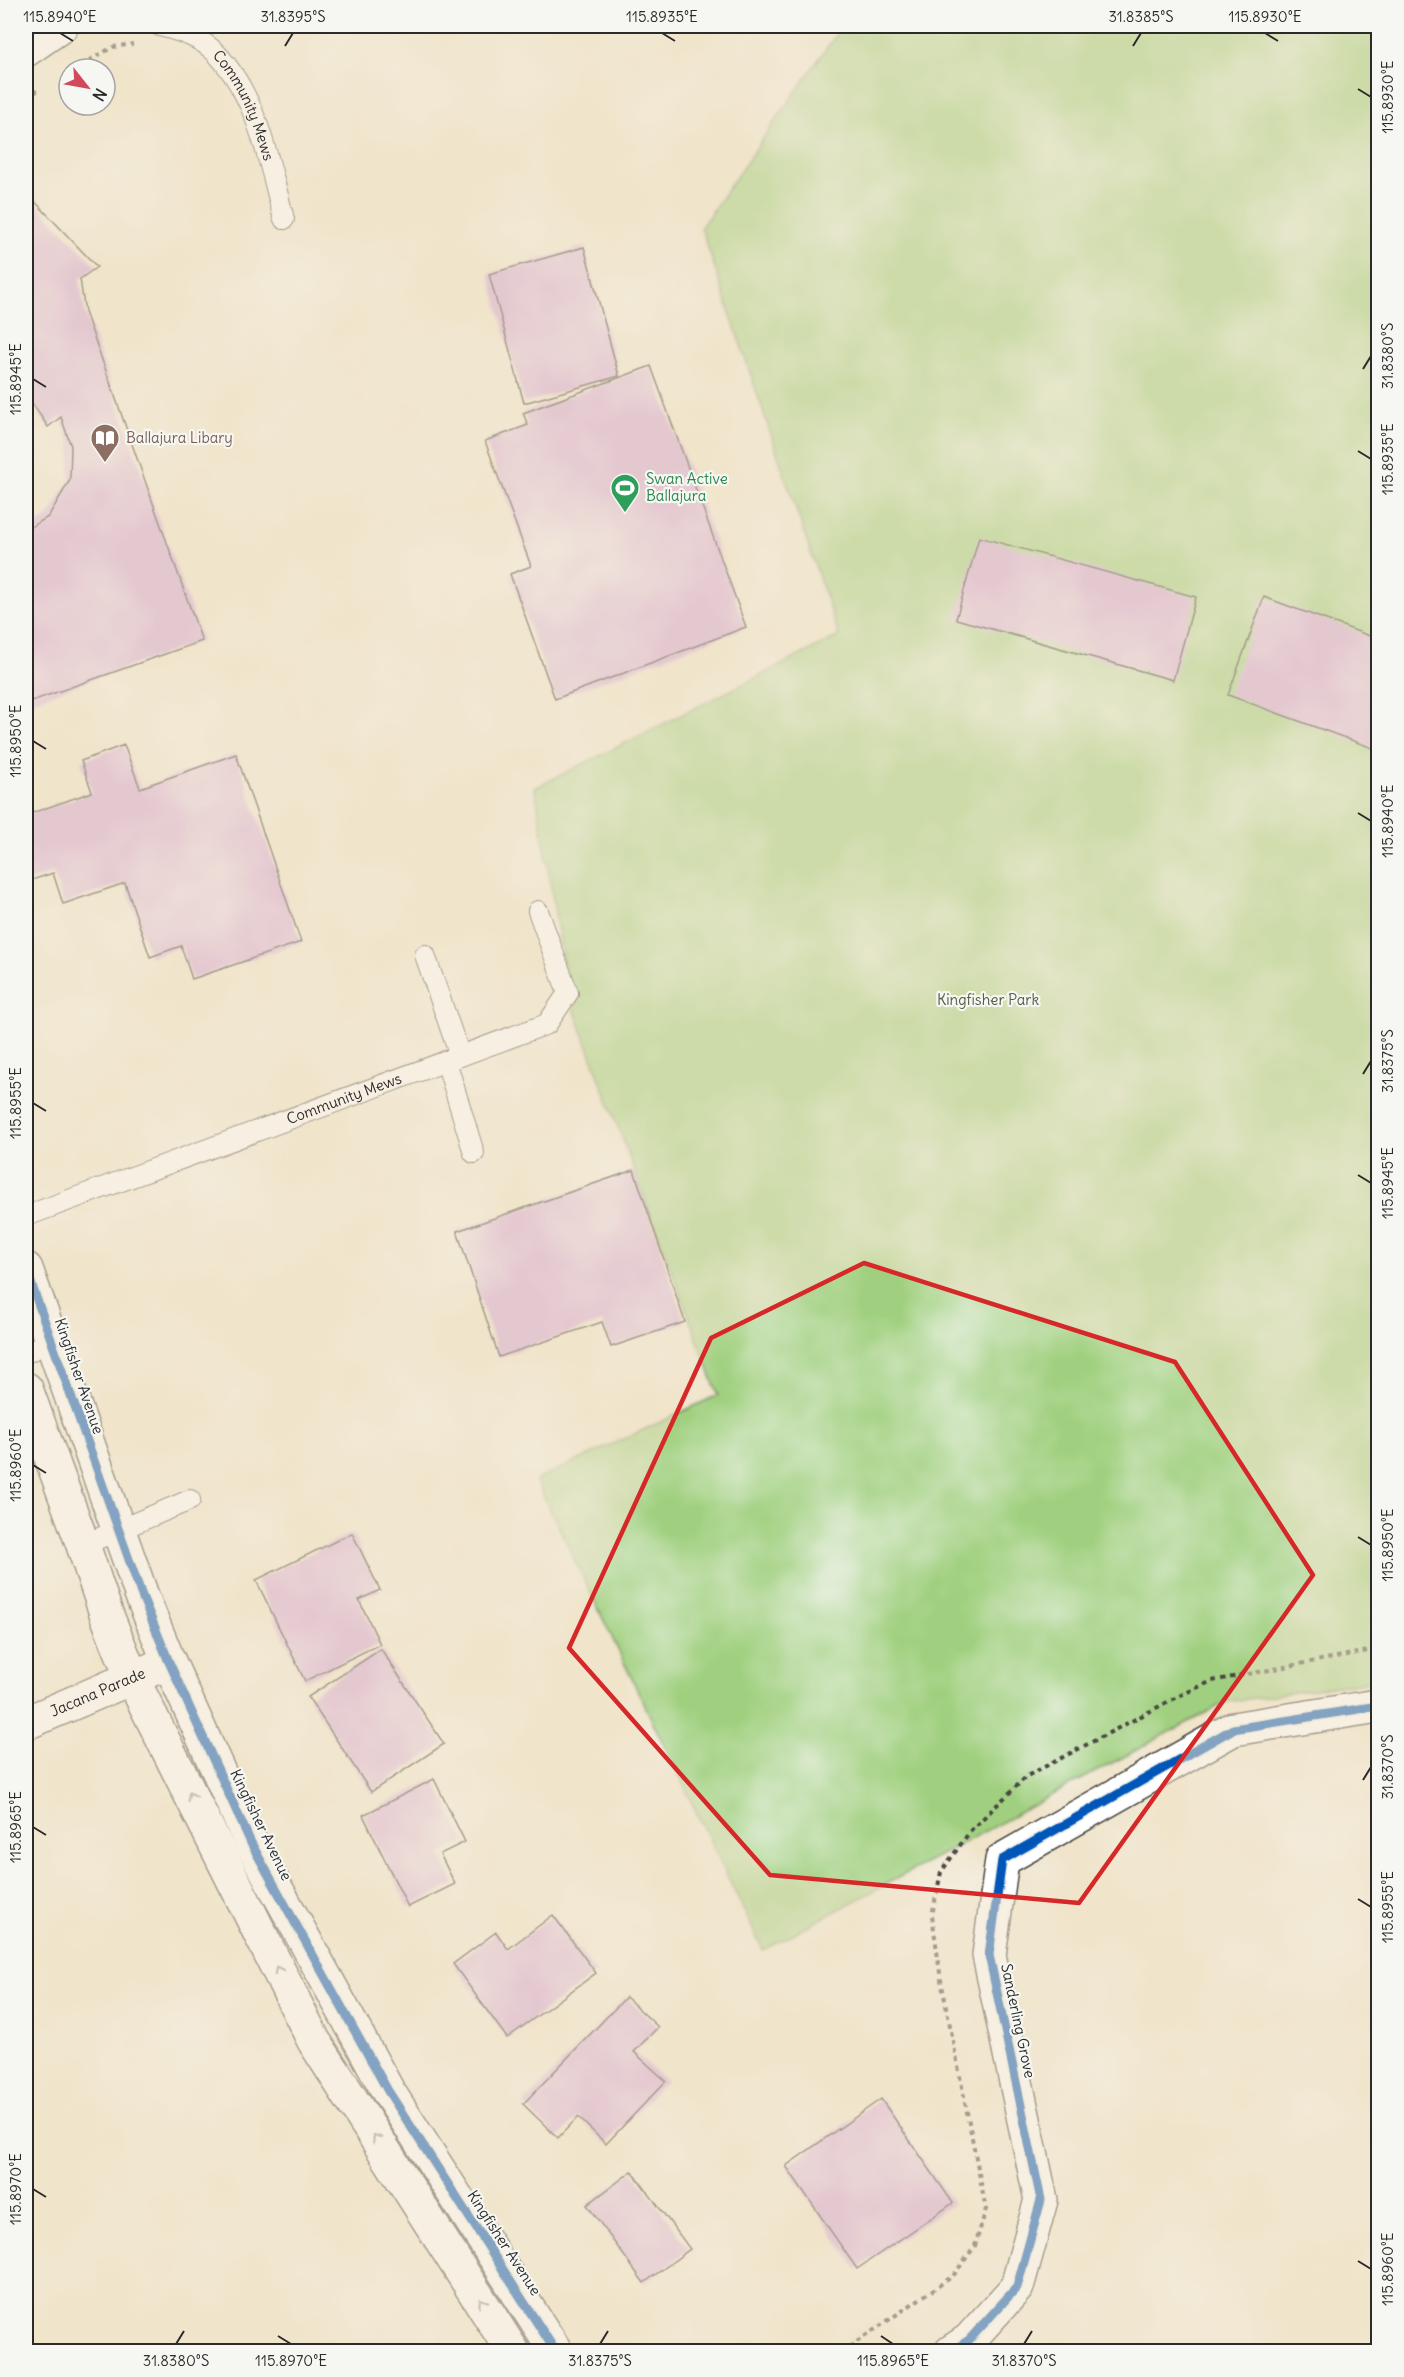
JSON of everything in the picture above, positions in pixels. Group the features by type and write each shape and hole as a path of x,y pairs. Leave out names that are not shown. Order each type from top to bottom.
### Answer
{"street":[{"path":"26,50 61,26"},
{"name":"Kingfisher Avenue","path":"26,1269 38,1347 118,1532 169,1662 251,1843 388,2091 556,2352"},
{"path":"26,1389 106,1613 132,1678 314,2041 513,2352"},
{"name":"Jacana Parade","path":"26,1723 169,1662"},
{"name":"Sanderling Grove","path":"951,2352 969,2340 1017,2287 1041,2200 989,1956 1002,1860 1233,1729 1378,1706"}],"lane":[{"name":"Community Mews","path":"160,26 189,34 216,53 234,77 256,123 284,219"},
{"name":"Community Mews","path":"26,1216 547,1024 568,993 538,911"},
{"path":"425,955 453,1059 474,1153"},
{"path":"83,1545 190,1500"}],"path":[{"path":"95,57 113,47 141,43"},
{"path":"843,2352 953,2276 975,2246 986,2209 941,1980 932,1915 941,1872 971,1830 1028,1776 1212,1681 1378,1649"}],"highlighted area":[{"path":"864,1263 1175,1362 1313,1575 1079,1903 770,1875 569,1648 711,1338"}],"green space":[{"name":"Kingfisher Park","path":"842,26 1378,26 1378,1680 1226,1702 763,1950 536,1480 718,1395 568,993 535,788 839,636 701,227"}],"building":[{"name":"Ballajura Libary","path":"26,192 97,267 80,279 85,312 202,641 26,703 26,530 48,517 70,480 71,446 61,417 48,427 26,394"},
{"path":"584,247 619,376 524,403 489,274"},
{"path":"651,366 746,627 555,699 510,574 531,566 485,441 528,425 523,413"},
{"path":"979,537 1196,597 1173,680 956,619"},
{"path":"1264,597 1378,639 1378,750 1228,695"},
{"path":"124,745 140,788 236,754 301,942 192,979 181,946 150,957 125,883 63,904 53,873 26,882 26,815 92,792 81,761"},
{"path":"634,1170 685,1322 611,1347 602,1322 499,1357 457,1231"},
{"path":"352,1533 380,1590 359,1600 380,1644 305,1681 256,1580"},
{"path":"381,1649 444,1744 371,1792 308,1697"},
{"path":"434,1779 465,1842 440,1854 455,1884 408,1907 363,1815"},
{"path":"553,1915 596,1973 507,2038 453,1964 496,1932 508,1949"},
{"path":"626,1997 658,2027 634,2052 666,2081 606,2144 578,2117 558,2138 523,2104"},
{"path":"881,2099 953,2203 857,2269 786,2166"},
{"path":"632,2171 690,2249 644,2283 587,2205"}],"cycle path":[{"path":"26,1269 142,1596 169,1662 251,1843 388,2091 556,2352"},
{"path":"951,2352 969,2340 1017,2287 1041,2200 989,1955 1002,1860 1233,1729 1378,1706"}],"place":[{"name":"Ballajura Libary","path":"105,464"},
{"name":"Swan Active Ballajura","path":"625,514"}]}
